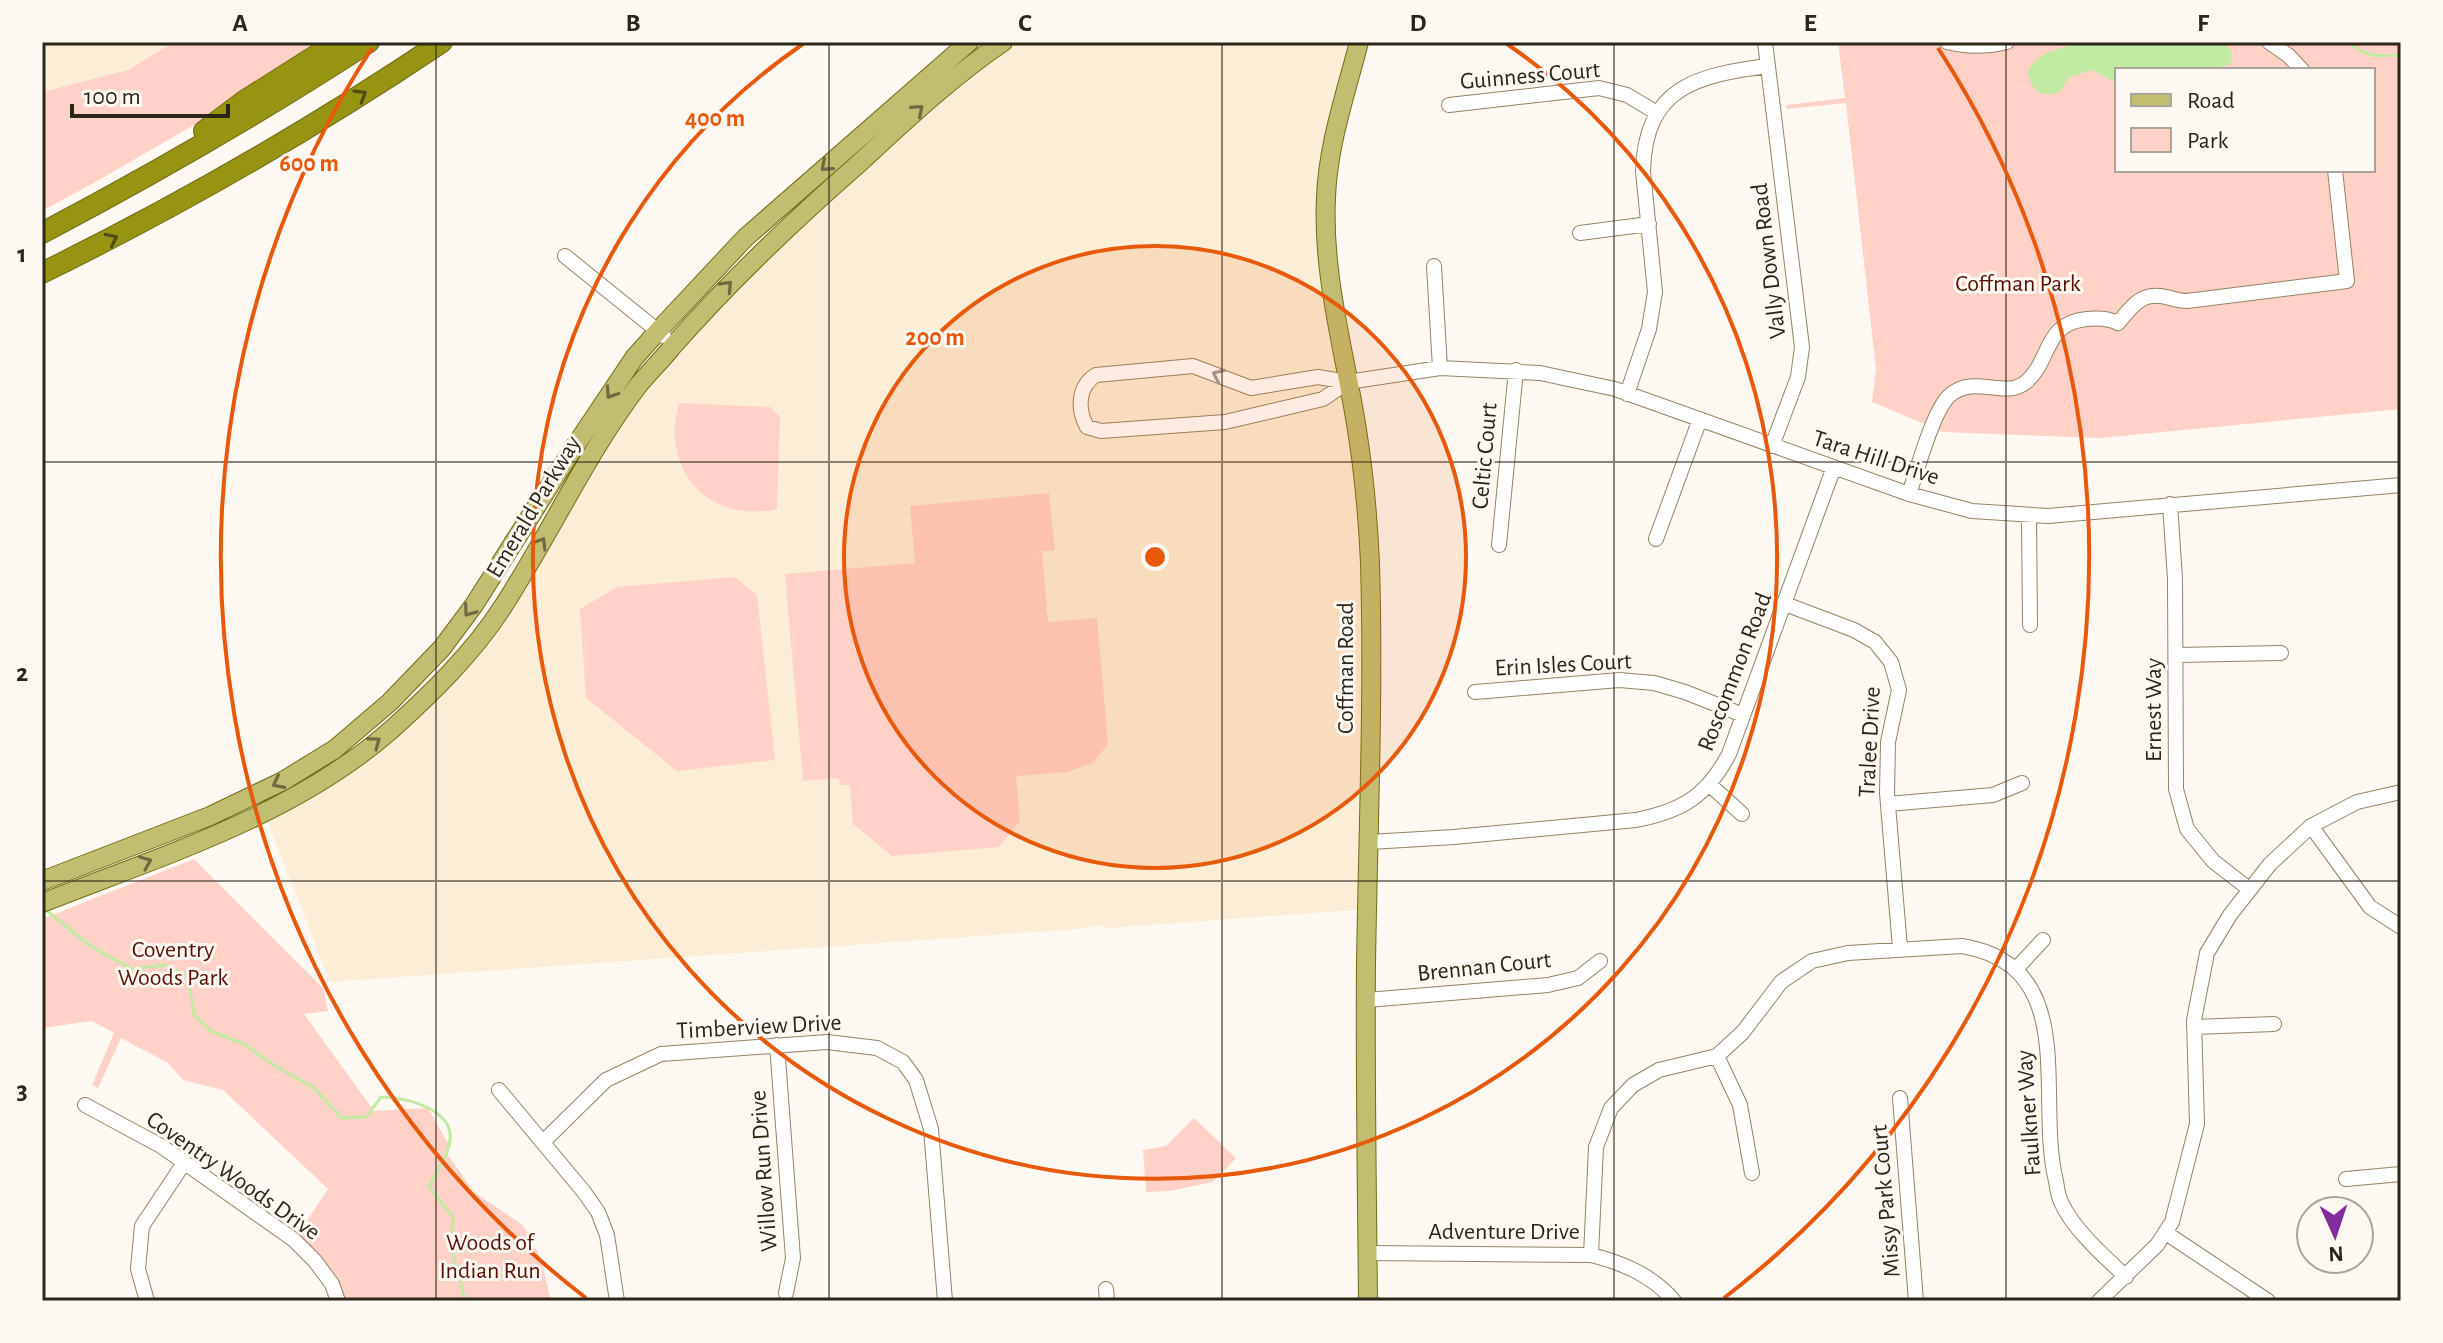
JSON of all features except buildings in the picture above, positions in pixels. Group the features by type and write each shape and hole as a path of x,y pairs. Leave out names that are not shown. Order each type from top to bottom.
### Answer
{"highway":[{"path":"152,173 244,101 337,42"},
{"path":"42,233 276,102 369,42"},
{"path":"42,273 134,228 220,180 442,42"}],"main road":[{"name":"Emerald Parkway","path":"42,881 210,816 283,781 335,749 390,702 442,648 474,605 634,358 703,279 745,238 969,42"},
{"name":"Emerald Parkway","path":"42,903 217,834 275,807 339,768 389,731 463,658 501,610 587,463 637,387 701,314 769,244 947,85 1003,42"},
{"name":"Coffman Road","path":"1359,42 1336,124 1325,201 1330,285 1357,429 1368,517 1368,1301"}],"street":[{"name":"Vally Down Road","path":"1765,42 1802,347 1798,377 1772,446"},
{"path":"1947,42 1969,46 2007,42"},
{"path":"2269,42 2300,68"},
{"path":"1627,394 1653,310 1655,273 1643,171 1648,132 1657,113 1671,97 1702,77 1768,66"},
{"name":"Guinness Court","path":"1449,105 1599,88 1627,95 1657,113"},
{"path":"1909,494 1944,403 1959,389 1969,386 2017,387 2027,382 2056,332 2077,320 2109,319 2118,323 2140,298 2155,295 2187,301 2347,281 2335,172"},
{"path":"1580,233 1649,224"},
{"path":"565,256 675,344"},
{"path":"1434,266 1440,368"},
{"path":"1185,366 1207,369 1251,388 1318,377 1348,382 1323,399 1225,422 1096,431 1084,423 1081,393 1087,381 1096,375 1185,366"},
{"name":"Tara Hill Drive","path":"1348,382 1440,368 1540,373 1615,389 1909,494 1972,511 2029,516 2401,485"},
{"name":"Celtic Court","path":"1499,545 1516,370"},
{"path":"1249,417 1251,388"},
{"path":"1656,539 1700,419"},
{"name":"Roscommon Road","path":"1370,842 1636,820 1662,815 1685,805 1710,785 1729,754 1834,467"},
{"name":"Ernest Way","path":"2170,504 2175,579 2176,789 2187,829 2213,861 2249,889"},
{"path":"2029,516 2030,625"},
{"name":"Tralee Drive","path":"1785,604 1854,630 1875,642 1891,662 1899,690 1888,742 1888,804 1900,948"},
{"path":"2176,655 2281,653"},
{"name":"Erin Isles Court","path":"1475,692 1619,680 1654,683 1743,715"},
{"path":"1888,804 1993,795 2022,783"},
{"path":"1710,785 1742,814"},
{"path":"2099,1301 2126,1277 2166,1233 2172,1222 2197,1124 2194,1027 2207,953 2249,889 2270,864 2311,826 2357,802 2401,792"},
{"path":"2311,826 2370,907 2401,927"},
{"path":"1591,1255 1596,1147 1611,1108 1633,1085 1659,1070 1717,1056 1743,1032 1781,982 1812,961 1848,953 1946,946 1977,949 1998,956 2016,969 2043,940"},
{"name":"Brennan Court","path":"1367,1000 1548,985 1578,978 1600,961"},
{"name":"Faulkner Way","path":"2016,969 2033,990 2043,1018 2047,1048 2050,1160 2061,1204 2088,1240 2126,1277"},
{"path":"2194,1027 2274,1024"},
{"name":"Timberview Drive","path":"543,1142 606,1080 661,1054 827,1042 877,1048 903,1062 916,1080 931,1129 945,1301"},
{"name":"Willow Run Drive","path":"777,1045 793,1258 786,1293"},
{"path":"1717,1056 1740,1105 1752,1173"},
{"path":"499,1090 598,1212 607,1235 617,1301"},
{"name":"Missy Park Court","path":"1900,1098 1916,1301"},
{"name":"Coventry Woods Drive","path":"85,1105 161,1146 294,1240 332,1284 338,1301"},
{"path":"147,1301 138,1269 142,1226 184,1163"},
{"path":"2346,1179 2401,1174"},
{"path":"2166,1233 2268,1301"},
{"name":"Adventure Drive","path":"1368,1253 1591,1255 1641,1272 1674,1301"}],"shaded area":[{"path":"42,42 174,42 128,70 42,92"},
{"path":"1003,42 1359,42 1327,181 1364,478 1368,909 1109,928 1100,925 1079,929 330,982 264,812 339,768 463,658 587,463 701,314"},
{"path":"2080,42 2223,42 2232,52 2231,63 2217,68 2115,68 2115,82 2092,70 2068,78 2060,92 2048,94 2038,91 2031,84 2028,72 2038,59"}],"green space":[{"path":"174,42 321,42 220,110 42,211 42,92 128,70"},
{"name":"Coffman Park","path":"1838,42 2401,42 2401,409 2100,438 1943,432 1872,402 1876,369 1846,103 1787,109 1786,105 1845,98"},
{"path":"679,403 770,407 780,417 777,509 752,512 730,508 711,500 695,487 683,470 677,450 675,427"},
{"path":"1049,493 1055,550 1028,553 1042,552 1048,622 1097,618 1108,744 1093,763 1067,772 1016,776 1020,821 999,847 892,856 853,824 850,785 840,785 839,778 803,781 785,574 915,563 910,506"},
{"path":"735,577 757,595 775,760 677,771 586,698 580,609 617,587"},
{"name":"Coventry Woods Park","path":"194,859 323,988 328,1011 304,1014 374,1111 428,1108 449,1145 448,1155 474,1192 523,1225 541,1259 551,1301 338,1301 294,1240 328,1189 223,1090 183,1080 168,1063 121,1038 98,1088 92,1085 114,1033 92,1021 42,1028 42,919"},
{"path":"1194,1118 1236,1158 1213,1182 1170,1191 1146,1192 1143,1150 1166,1146"}],"waterway":[{"path":"2350,42 2366,53 2401,55"},
{"path":"46,910 89,945 132,969 165,965 188,976 194,1015 211,1031 244,1044 313,1087 342,1118 366,1117 381,1097 417,1103 439,1115 450,1134 449,1146 429,1187 453,1217 451,1246 465,1301"}],"park label":[{"name":"Woods of Indian Run","path":"490,1257"}]}
